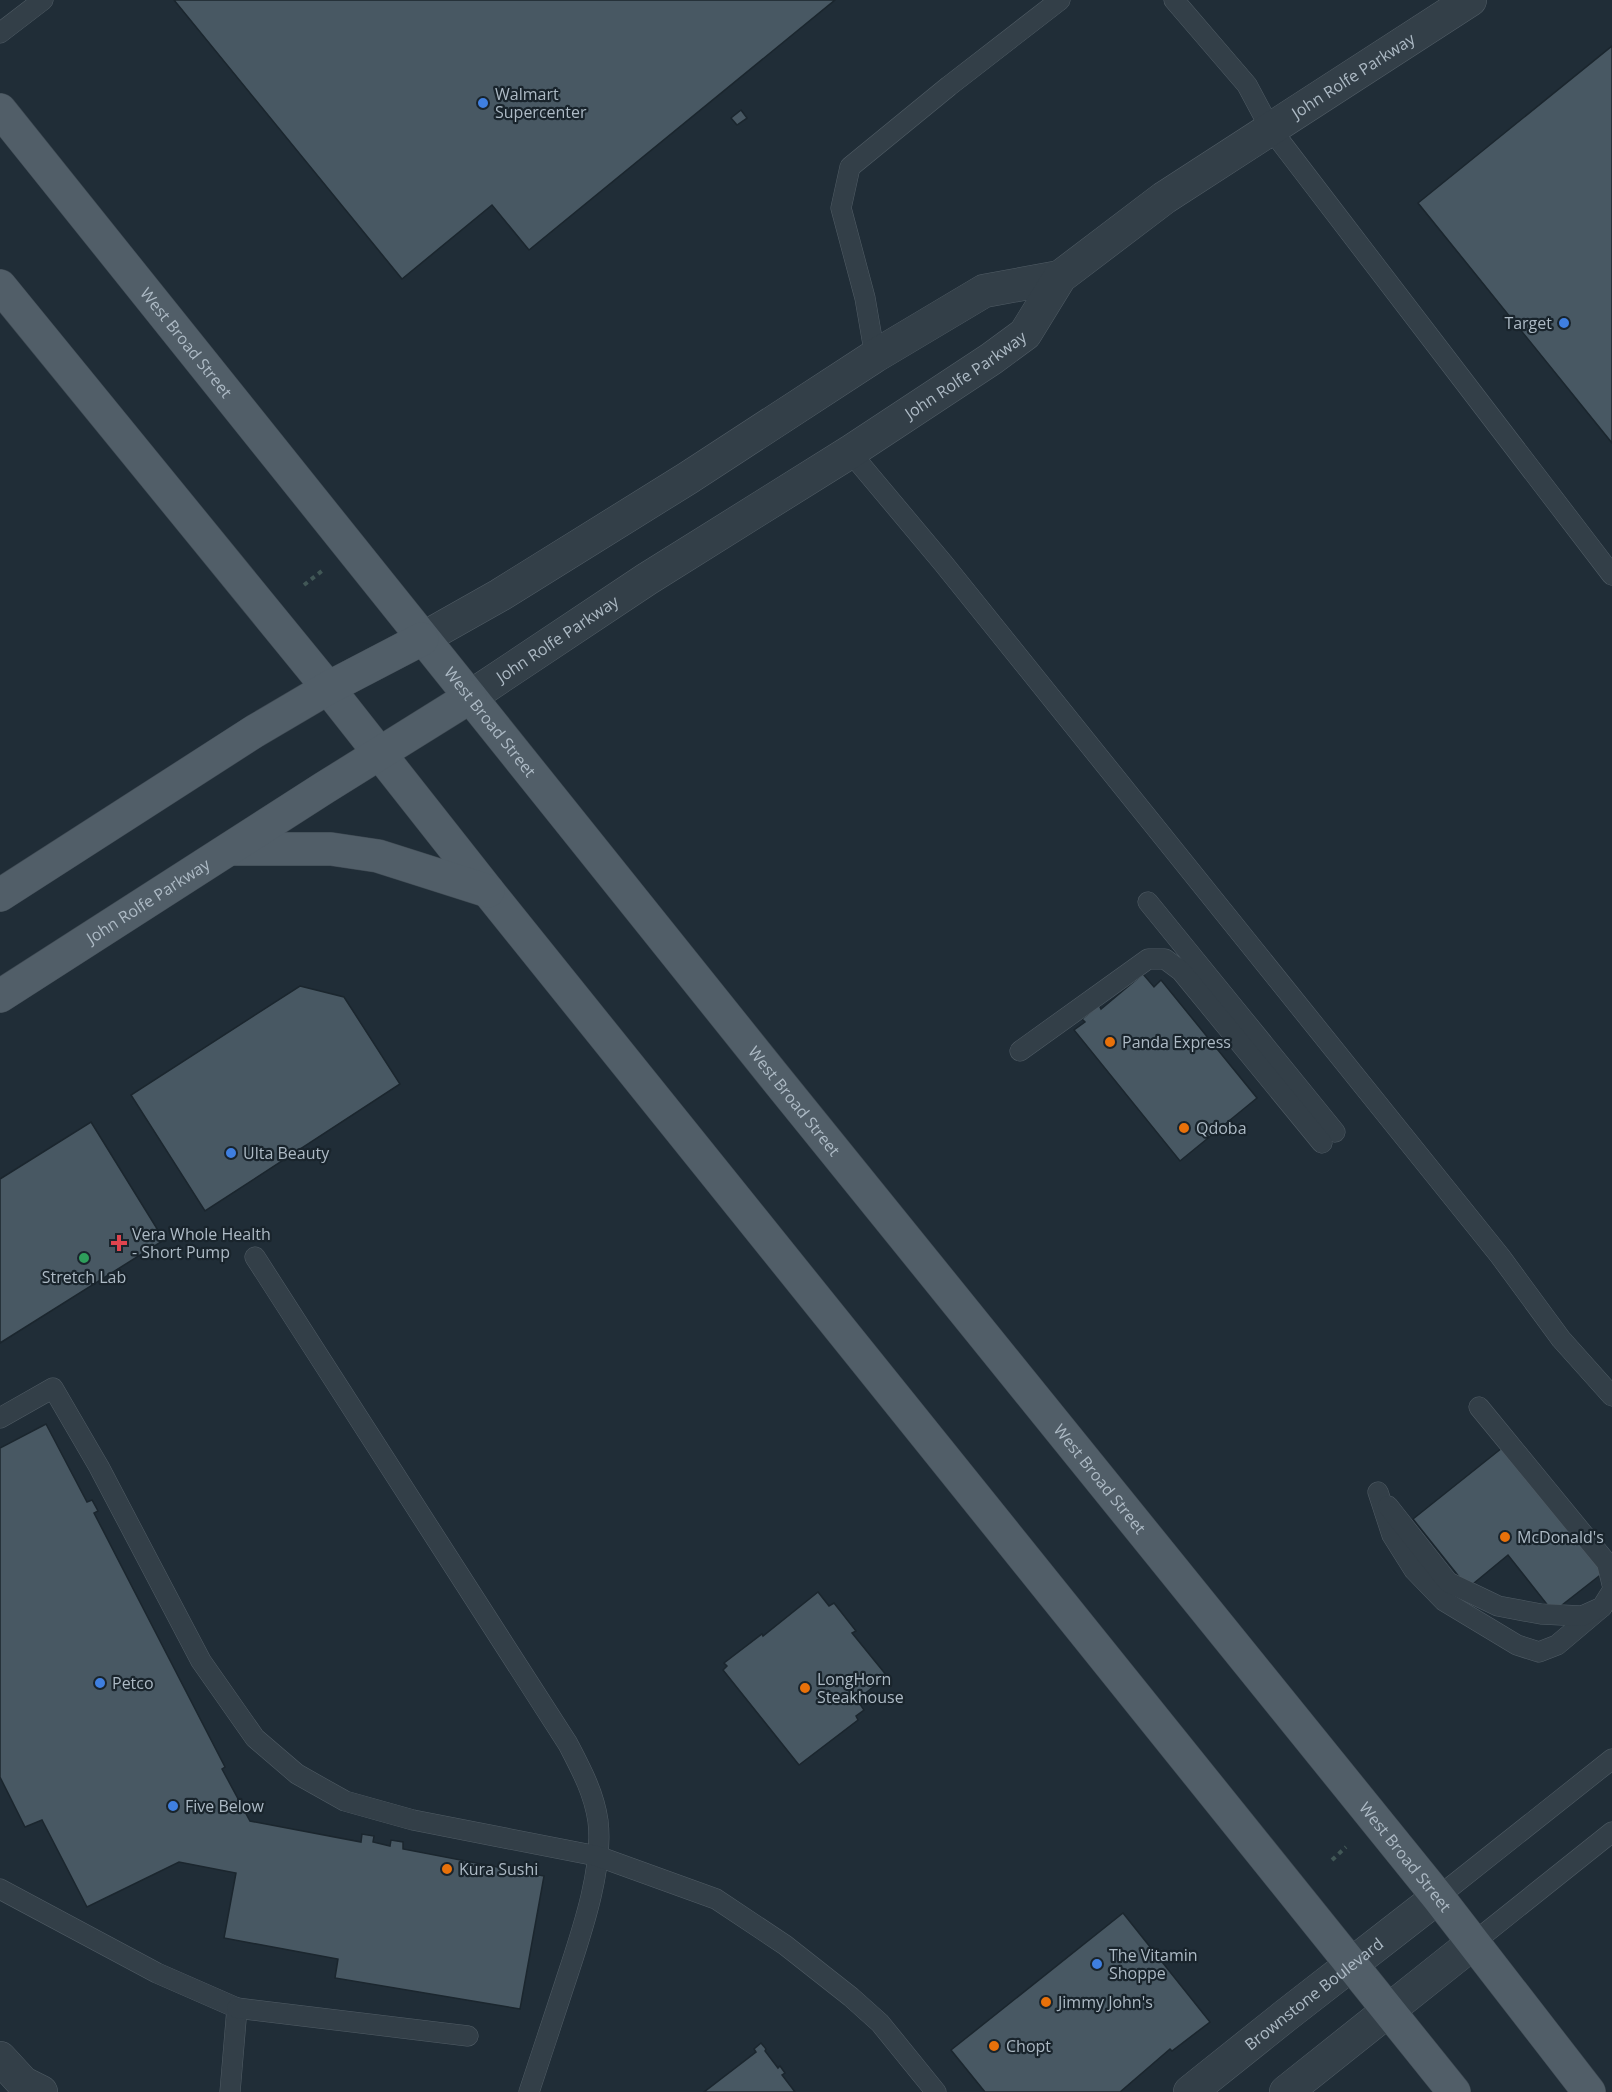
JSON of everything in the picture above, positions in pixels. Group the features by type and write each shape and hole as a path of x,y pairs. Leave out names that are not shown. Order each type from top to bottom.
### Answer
{"main road":[{"name":"West Broad Street","path":"0,110 422,639 1438,1897 1589,2092"},
{"path":"0,286 328,688 488,891 1454,2092"},
{"name":"John Rolfe Parkway","path":"0,895 255,731 328,688 422,639"},
{"name":"John Rolfe Parkway","path":"0,996 470,697"},
{"path":"230,849 321,848 378,856 488,891"}],"street":[{"name":"John Rolfe Parkway","path":"470,697 647,579 850,452 1025,334 1060,277 1164,198 1470,0"},
{"name":"John Rolfe Parkway","path":"422,639 500,595 688,478 875,356 984,291 1060,277"},
{"name":"Brownstone Boulevard","path":"1190,2092 1438,1897"},
{"path":"1286,2092 1473,1943"},
{"path":"0,2058 23,2083 41,2092"}],"lane":[{"path":"0,33 43,0"},
{"path":"875,356 865,298 841,208 850,167 1060,0"},
{"path":"1174,0 1247,85 1270,128 1612,575"},
{"path":"850,452 943,563 1500,1256 1561,1339 1612,1396"},
{"path":"1020,1051 1148,959 1165,960 1181,971 1328,1138 1148,902"},
{"path":"255,1257 568,1744 588,1784 598,1822 597,1856 588,1905 529,2092"},
{"path":"0,1418 53,1388 99,1467 201,1661 255,1738 297,1774 345,1801 413,1820 597,1856 716,1899 785,1945 880,2024 936,2092"},
{"path":"1479,1407 1607,1563 1612,1584"},
{"path":"1378,1492 1448,1582 1498,1606 1541,1614 1581,1616 1607,1599 1557,1645 1539,1652 1517,1645 1444,1601 1414,1570 1392,1535 1378,1492"},
{"path":"1438,1897 1612,1758"},
{"path":"1473,1943 1612,1832"},
{"path":"0,1889 157,1973 237,2008 468,2036"},
{"path":"230,2092 237,2008"}],"path":[{"path":"304,585 323,570"},
{"path":"1332,1860 1346,1847"}],"building":[{"name":"Walmart Supercenter","path":"174,0 835,0 529,250 492,205 402,279"},
{"name":"Target","path":"1612,46 1612,443 1418,203"},
{"path":"741,110 747,118 737,125 731,118"},
{"path":"1143,974 1154,987 1161,980 1257,1098 1180,1161 1074,1030 1085,1022 1082,1019 1099,1005 1101,1009"},
{"name":"Ulta Beauty","path":"300,986 344,997 400,1084 205,1211 131,1095"},
{"path":"91,1122 164,1240 0,1343 0,1179"},
{"path":"46,1424 87,1502 92,1500 98,1511 94,1513 225,1767 222,1769 250,1821 361,1842 362,1834 374,1836 373,1842 390,1846 391,1840 403,1842 403,1849 544,1876 520,2009 335,1978 338,1959 224,1938 236,1873 179,1862 87,1907 42,1820 25,1827 0,1777 0,1448"},
{"name":"McDonald's","path":"1507,1444 1608,1569 1553,1612 1508,1555 1468,1588 1413,1519"},
{"name":"LongHorn Steakhouse","path":"818,1592 829,1606 834,1603 856,1631 852,1633 887,1676 857,1700 864,1710 856,1716 858,1720 799,1765 723,1670 727,1666 724,1663 762,1634 763,1636"},
{"path":"1123,1913 1210,2022 1172,2051 1170,2049 1120,2092 985,2092 951,2050"},
{"path":"761,2043 778,2068 780,2066 785,2073 782,2075 795,2092 704,2092 756,2052 754,2049"}],"place":[{"name":"Walmart Supercenter","path":"483,103"},
{"name":"Target","path":"1564,323"},
{"name":"Panda Express","path":"1110,1042"},
{"name":"Qdoba","path":"1184,1128"},
{"name":"Ulta Beauty","path":"231,1153"},
{"name":"Vera Whole Health - Short Pump","path":"119,1243"},
{"name":"Stretch Lab","path":"84,1258"},
{"name":"McDonald's","path":"1505,1537"},
{"name":"Petco","path":"100,1683"},
{"name":"LongHorn Steakhouse","path":"805,1688"},
{"name":"Five Below","path":"173,1806"},
{"name":"Kura Sushi","path":"447,1869"},
{"name":"The Vitamin Shoppe","path":"1097,1964"},
{"name":"Jimmy John's","path":"1046,2002"},
{"name":"Chopt","path":"994,2046"}]}
